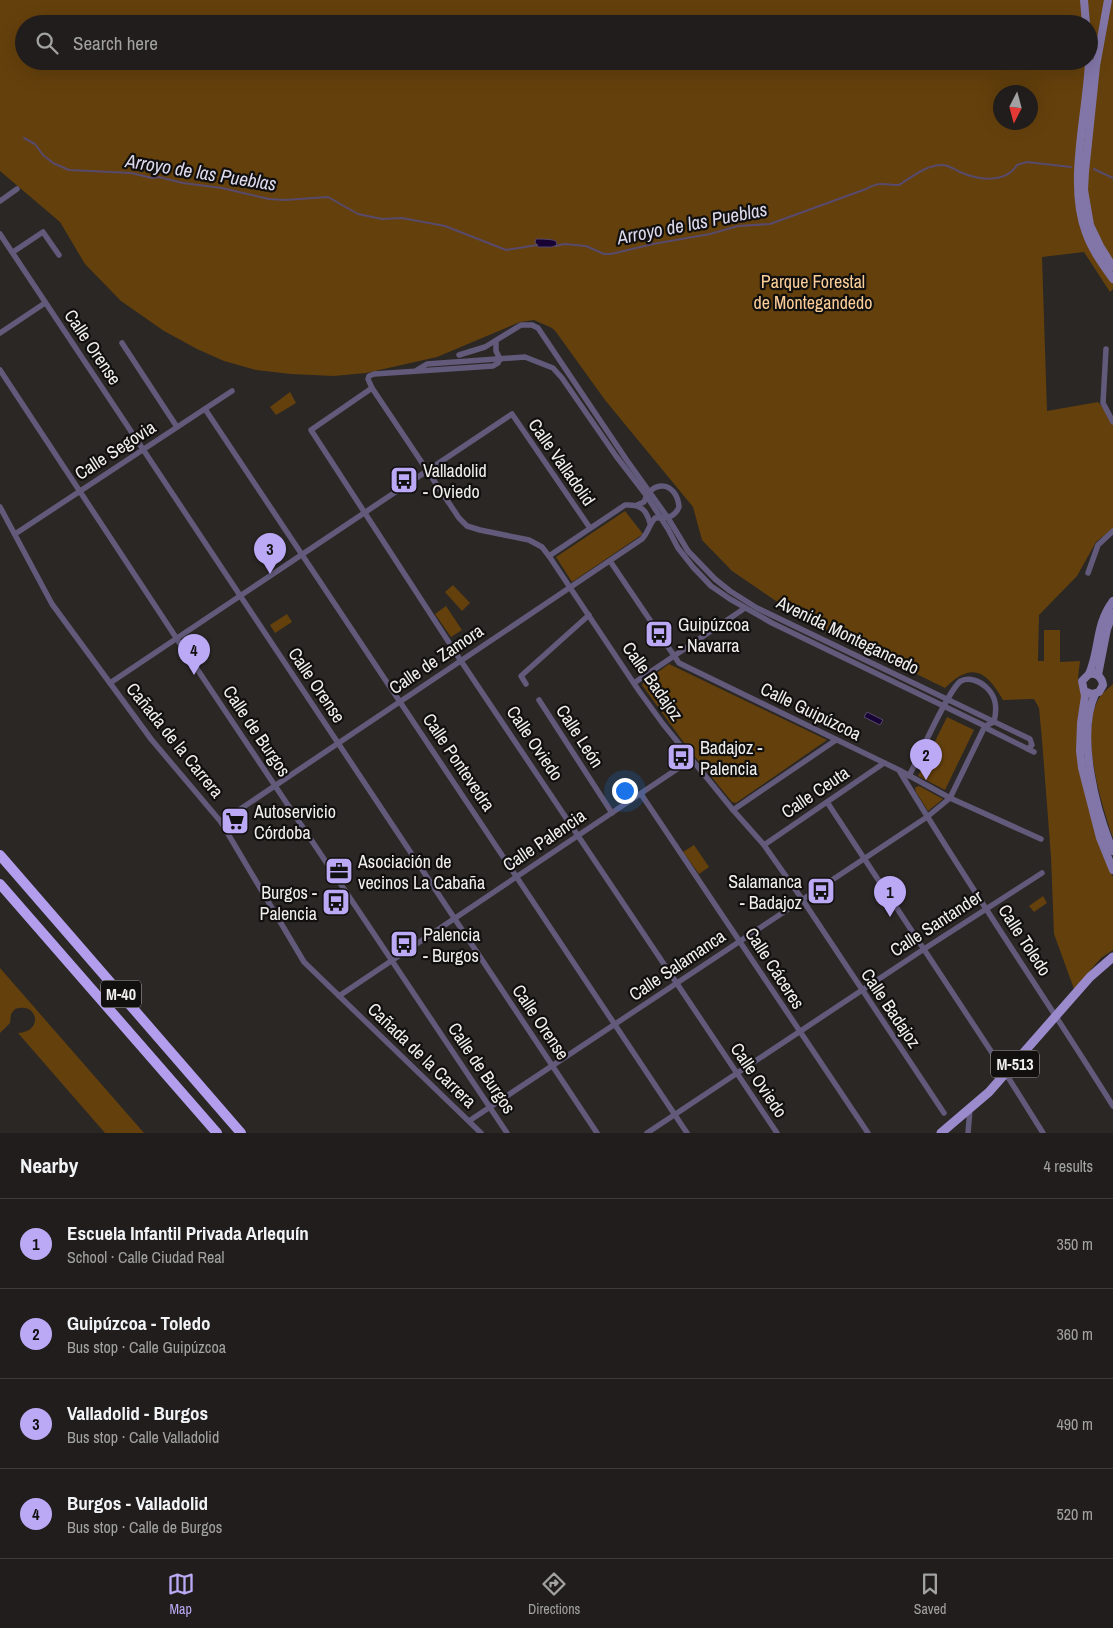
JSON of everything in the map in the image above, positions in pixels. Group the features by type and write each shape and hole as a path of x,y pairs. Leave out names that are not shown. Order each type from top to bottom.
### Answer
{"highway":[{"name":"M-40","path":"0,854 241,1133"},
{"name":"M-40","path":"0,884 217,1133"}],"main road":[{"name":"M-513","path":"941,1133 989,1092 1090,977 1109,964 1113,957"}],"street":[{"path":"1084,0 1085,15"},
{"path":"1098,55 1108,0"},
{"path":"1088,70 1078,168 1078,202 1086,233 1102,264 1113,279"},
{"path":"1096,70 1084,172 1084,190 1090,225 1113,267"},
{"path":"0,201 17,189"},
{"path":"13,252 43,232 59,255"},
{"name":"Calle Orense","path":"0,234 597,1133"},
{"path":"0,333 45,303"},
{"name":"Avenida Montegancedo","path":"368,377 374,374 417,370 493,366 498,364 500,359 525,357 553,368 616,456 648,494 668,518 688,551 701,566 730,591 757,608 945,703 988,729 1031,751 1030,739 994,722 945,703 772,623 711,586 678,548 648,494 626,459 538,328 532,325 521,325 496,341 459,355"},
{"path":"496,341 496,351 500,359"},
{"path":"122,343 177,427"},
{"path":"1106,349 1103,403 1113,422"},
{"path":"547,365 552,364 559,358"},
{"name":"Calle de Burgos","path":"0,370 507,1133"},
{"name":"Calle Badajoz","path":"368,377 372,388 459,518 467,526 530,540 542,547 663,724 764,845 944,1113"},
{"name":"Calle Oviedo","path":"372,388 311,430 461,661 777,1133"},
{"name":"Calle Segovia","path":"15,534 232,391"},
{"name":"Calle Pontevedra","path":"205,409 687,1133"},
{"name":"Calle Valladolid","path":"110,683 303,556 512,414 590,528"},
{"path":"549,556 622,506 637,505 644,502 648,494 657,487 666,486 676,494 679,507 676,514 668,518 661,517"},
{"path":"637,505 646,510 650,523"},
{"name":"Cañada de la Carrera","path":"0,507 52,604 151,739 221,822 304,962 482,1133"},
{"name":"Calle de Zamora","path":"221,822 642,539 649,530 650,523 655,518 661,517"},
{"path":"1088,573 1098,545 1113,532"},
{"name":"Calle Guipúzcoa","path":"610,561 679,663 884,763 950,798 1041,839"},
{"path":"1113,601 1104,615 1089,674 1082,681 1085,696 1081,723 1080,751 1082,768 1100,838 1113,870"},
{"path":"634,683 745,608"},
{"path":"1098,675 1107,629 1113,613"},
{"path":"526,684 521,676 589,615"},
{"path":"1084,691 1089,694 1095,694 1099,692 1103,685 1098,675 1089,674"},
{"path":"909,776 952,690 961,681 977,681 986,687 994,697 996,708 994,722 985,726 950,798"},
{"path":"1095,694 1088,723 1089,766 1106,835 1113,851"},
{"name":"Calle León","path":"539,700 612,813"},
{"path":"733,810 836,740"},
{"name":"Calle Palencia","path":"339,996 692,759"},
{"name":"Calle Ceuta","path":"764,845 884,763"},
{"name":"Calle Toledo","path":"898,770 1113,1106"},
{"path":"911,791 914,784 920,782"},
{"name":"Calle Cáceres","path":"641,794 868,1133"},
{"name":"Calle Salamanca","path":"469,1121 864,858 950,798"},
{"path":"828,802 1006,1074 1042,1133"},
{"name":"Calle Santander","path":"647,1133 861,990 1042,873"},
{"path":"968,1133 970,1109"}],"green space":[{"name":"Parque Forestal de Montegandedo","path":"0,0 1113,0 1113,289 1110,292 1084,252 1042,257 1047,411 1098,402 1113,419 1113,528 1096,542 1077,576 1039,615 1038,661 1044,661 1044,630 1060,630 1060,662 1080,661 1078,678 1082,699 1077,756 1100,848 1113,877 1113,950 1101,958 1074,989 1054,934 1051,857 1042,740 1039,708 1034,699 1003,700 997,690 984,676 970,672 954,680 945,688 798,616 732,571 702,540 693,507 605,400 552,328 534,320 520,322 437,357 366,373 334,376 256,370 224,361 164,331 121,301 85,264 60,222 0,171"},
{"path":"290,392 296,403 276,415 270,407"},
{"path":"625,511 643,534 572,582 556,557"},
{"path":"453,585 470,603 462,611 445,592"},
{"path":"446,606 462,630 451,637 435,614"},
{"path":"287,614 292,622 275,633 270,625"},
{"path":"669,664 827,740 736,803 732,802 687,747 642,685"},
{"path":"1113,684 1113,838 1098,788 1091,748 1091,730 1093,713 1099,698"},
{"path":"947,717 974,730 945,790 918,776"},
{"path":"918,786 943,799 928,811 916,792 915,788"},
{"path":"694,845 709,867 699,874 683,852"},
{"path":"1043,896 1047,903 1034,912 1029,906"},
{"path":"0,968 144,1133 105,1133 18,1033 32,1028 35,1023 33,1013 29,1009 15,1009 11,1014 10,1023 0,1033"}],"shaded area":[{"path":"536,239 554,240 557,245 538,247 535,242"},
{"path":"867,712 883,720 880,725 864,717"}],"waterway":[{"name":"Arroyo de las Pueblas","path":"24,138 35,144 43,155 53,163 69,170 131,173 152,178 159,177 183,183 222,188 269,199 285,200 328,197 358,214 382,219 402,218 445,226 506,250 537,245"},
{"name":"Arroyo de las Pueblas","path":"556,246 564,244 586,246 604,254 611,254 710,234 738,226 770,224 875,185 899,185 919,172 930,167 942,165 967,175 991,179 1006,175 1017,165 1027,162 1071,167"},
{"name":"Arroyo de las Pueblas","path":"1094,169 1113,178"}],"place":[{"name":"Valladolid - Oviedo","path":"404,480"},
{"name":"Valladolid - Burgos","path":"270,574"},
{"name":"Guipúzcoa - Navarra","path":"659,634"},
{"name":"Burgos - Valladolid","path":"194,675"},
{"name":"Badajoz - Palencia","path":"681,757"},
{"name":"Guipúzcoa - Toledo","path":"926,780"},
{"name":"Autoservicio Córdoba","path":"235,821"},
{"name":"Asociación de vecinos La Cabaña","path":"339,871"},
{"name":"Salamanca - Badajoz","path":"821,891"},
{"name":"Burgos - Palencia","path":"336,902"},
{"name":"Escuela Infantil Privada Arlequín","path":"890,917"},
{"name":"Palencia - Burgos","path":"404,944"}]}
